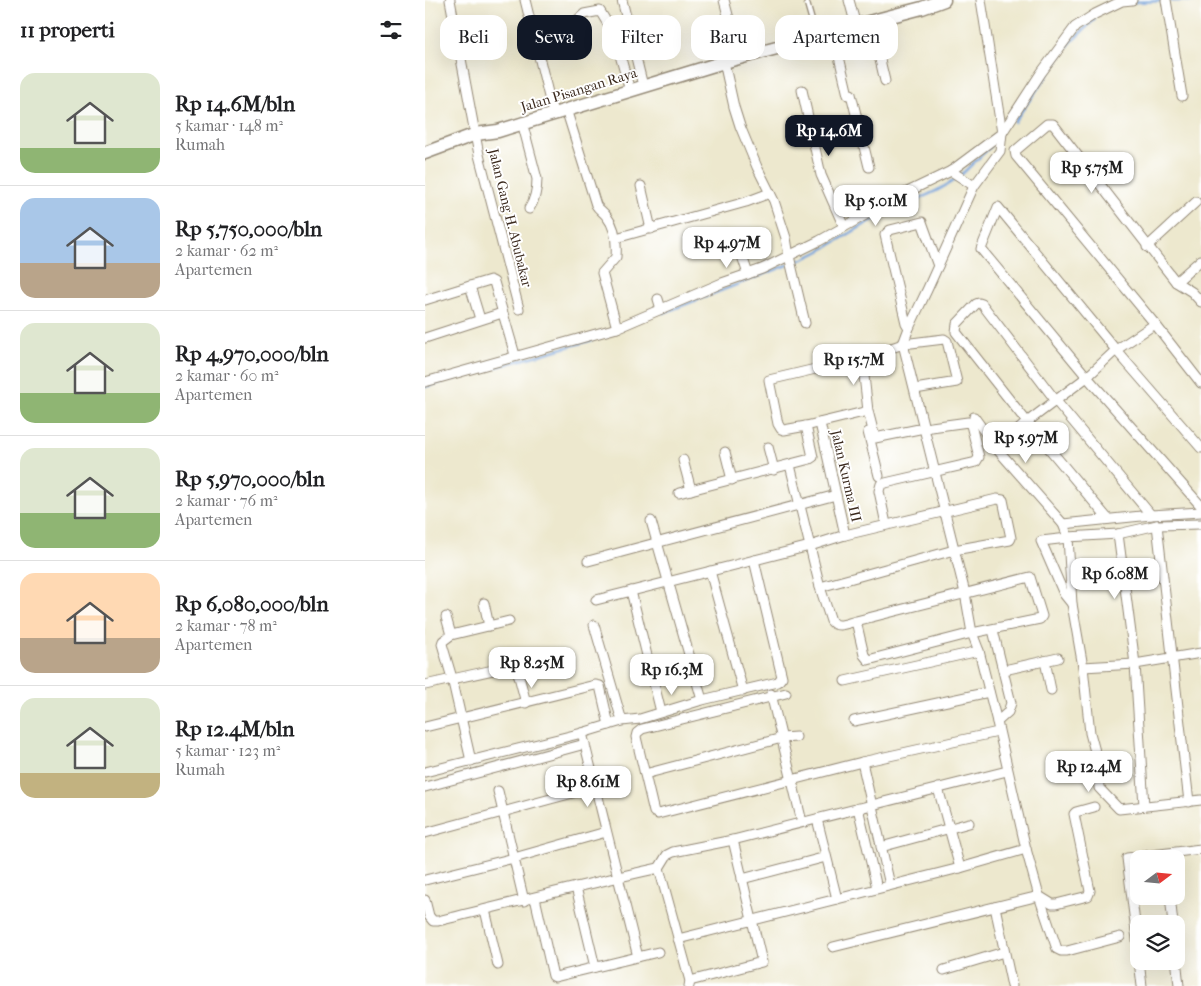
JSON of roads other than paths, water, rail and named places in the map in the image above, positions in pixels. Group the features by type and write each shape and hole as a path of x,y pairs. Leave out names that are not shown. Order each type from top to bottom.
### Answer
{"street":[{"name":"Jalan Gang H. Abubakar","path":"450,0 479,155 519,309"},
{"path":"525,0 529,15"},
{"path":"622,0 643,86"},
{"path":"724,0 729,19 728,61 734,107 740,126 770,193 786,238 805,323"},
{"path":"849,0 853,15"},
{"name":"Jalan Pisangan Raya","path":"891,15 922,4 944,0"},
{"path":"981,0 1002,133 1000,151 974,186 903,344 965,593 972,634 979,651 997,722 1026,849 1057,949 1061,952 1120,937"},
{"path":"425,382 515,355 617,328 722,283 762,269 901,195 951,171 1002,133 1041,73 1075,27 1095,14 1122,1 1132,0"},
{"path":"1167,0 1182,96"},
{"path":"583,15 600,11 613,30 630,91"},
{"name":"Jalan Pisangan Raya","path":"425,153 476,134 498,131 522,122 775,49"},
{"path":"542,60 559,111 596,205 613,226 616,238 616,257 602,273 617,328"},
{"path":"840,60 848,95 851,94 869,167"},
{"path":"880,60 885,81"},
{"path":"802,90 821,175 844,227"},
{"path":"522,122 537,179 537,188 529,209"},
{"path":"1201,302 1192,292 1176,282 1053,124 1047,124 1015,151 1016,156 1155,324 1201,383"},
{"path":"951,171 974,186"},
{"path":"641,186 651,229"},
{"path":"616,238 746,202 770,193"},
{"path":"1147,247 1196,202"},
{"path":"1201,448 1116,350 998,207 981,249 1087,378 1201,506"},
{"path":"909,328 906,323 885,235 890,230 922,222 938,266"},
{"path":"742,256 748,274"},
{"path":"1176,282 1201,260"},
{"path":"425,300 493,281 515,355"},
{"path":"471,286 480,320"},
{"path":"658,299 661,310"},
{"path":"1107,519 956,332 957,324 976,304 983,304 1056,401 1151,515"},
{"path":"425,338 502,314"},
{"path":"997,449 1027,422 1087,378 1116,350 1155,324"},
{"path":"866,412 806,426 781,429 778,424 769,380 862,358 903,344 944,339 947,341 957,382 915,389"},
{"path":"862,358 866,412 879,476"},
{"path":"866,412 875,438 924,428 968,422 971,424 979,457 977,462 881,484 879,491 886,524"},
{"path":"974,417 997,449 1063,524 1068,538 1072,604 1083,666 1090,733 1097,759 1099,788 1119,809 1201,800"},
{"name":"Jalan Kurma III","path":"820,423 845,534"},
{"path":"679,493 774,470 813,457 806,426"},
{"path":"768,447 774,470"},
{"path":"725,452 732,480"},
{"path":"683,460 691,490"},
{"path":"790,465 820,587 831,621 834,624 838,626 856,621 965,593 1027,578 1031,579 1041,613 1041,618 868,660 863,655 856,621"},
{"path":"588,561 837,495"},
{"path":"596,600 810,546 845,534 944,510 997,499 1003,500 1010,540 954,550 820,587"},
{"path":"1063,524 1201,512"},
{"path":"651,521 702,700"},
{"path":"1072,604 1064,594 1041,541 1118,534 1157,526 1201,524"},
{"path":"1157,526 1189,802"},
{"path":"1118,534 1135,664 1144,806"},
{"path":"425,772 582,733 609,724 640,719 702,700 778,682 782,677 753,560"},
{"path":"710,571 743,691"},
{"path":"631,591 661,712"},
{"path":"484,603 489,626"},
{"path":"446,617 451,635"},
{"path":"471,761 443,644 446,638 451,635 509,621"},
{"path":"594,625 622,721"},
{"path":"993,630 1011,703 1008,712 997,722"},
{"path":"845,681 979,651"},
{"path":"1083,666 1135,664 1201,653"},
{"path":"1004,670 1058,658"},
{"path":"1045,661 1051,690"},
{"path":"425,685 516,664 526,703"},
{"path":"425,727 597,685 600,686 609,724"},
{"path":"769,685 801,822"},
{"path":"855,721 989,692"},
{"path":"786,693 642,729 637,732 636,737 655,812 658,814 862,762 998,732"},
{"path":"640,719 642,729"},
{"path":"582,733 639,957"},
{"path":"645,774 782,738 796,737"},
{"path":"425,787 585,744"},
{"path":"862,762 890,885"},
{"path":"425,900 429,916 433,921 438,921 659,868 667,855 673,852 733,840 1007,771"},
{"path":"425,833 595,787"},
{"path":"939,788 959,868"},
{"path":"498,791 524,901"},
{"path":"833,948 1039,896 1052,904 1056,904 1089,896 1090,891 1074,814 1094,807"},
{"path":"858,808 877,888"},
{"path":"817,818 837,898"},
{"path":"881,847 969,822"},
{"path":"425,880 514,858 606,832"},
{"path":"659,868 689,983 762,962 733,840"},
{"path":"679,939 959,868 1026,849"},
{"path":"1185,852 1201,849"},
{"path":"742,879 826,857"},
{"path":"1130,858 1127,858 1130,882"},
{"path":"576,887 595,967"},
{"path":"535,898 553,976 557,977 658,952"},
{"path":"995,907 1012,986"},
{"path":"485,910 497,965"},
{"path":"944,970 1005,952"},
{"path":"1140,970 1142,986"},
{"path":"1177,970 1179,986"}],"lane":[{"path":"806,0 810,15"}],"waterway":[{"path":"1135,2 1164,1"},
{"path":"1170,1 1201,1"},
{"path":"1014,122 1070,43 1095,19"},
{"path":"961,175 991,146"},
{"path":"793,263 830,246 888,212 941,189 957,178"},
{"path":"663,313 788,265"},
{"path":"425,387 592,340"}]}
